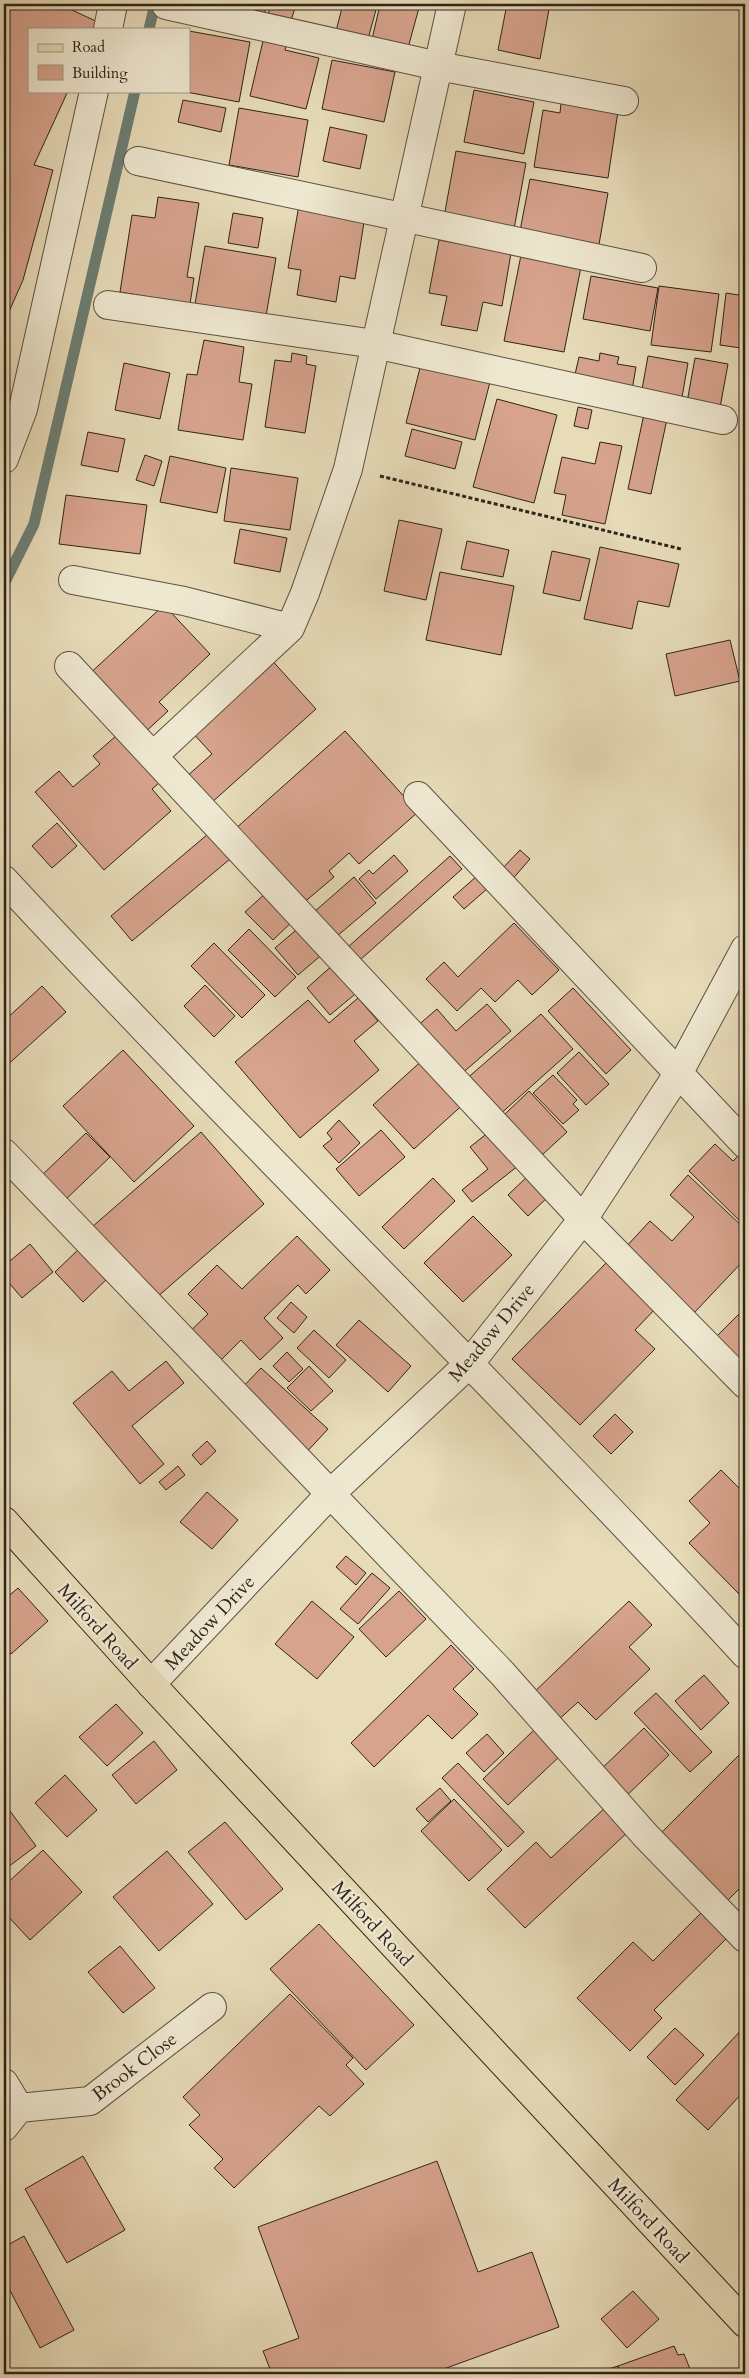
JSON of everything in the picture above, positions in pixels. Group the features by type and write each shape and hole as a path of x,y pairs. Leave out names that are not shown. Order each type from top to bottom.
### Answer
{"main road":[{"name":"Milford Road","path":"4,1521 151,1684 745,2323"}],"street":[{"path":"108,28 113,4"},
{"path":"152,756 290,628 306,593 348,468 452,4"},
{"path":"166,5 438,66 624,101"},
{"path":"4,459 23,409 94,92"},
{"path":"138,162 642,268"},
{"path":"108,305 375,344 723,420"},
{"path":"73,580 184,601 290,628"},
{"path":"69,666 583,1219 745,1384"},
{"path":"418,796 745,1144"},
{"path":"4,880 137,1023 470,1363 745,1654"},
{"name":"Meadow Drive","path":"151,1684 330,1493 470,1363 583,1219 678,1074 745,949"},
{"path":"4,1152 502,1674 646,1836 745,1938"},
{"name":"Brook Close","path":"11,2117 90,2101 212,2007"},
{"path":"4,2083 11,2117"}],"path":[{"path":"348,468 681,550"}],"building":[{"path":"4,4 59,4 100,23 98,28 28,28 28,92 68,92 34,165 53,170 23,280 4,323"},
{"path":"179,4 267,4 262,24"},
{"path":"271,4 296,4 291,21 268,15"},
{"path":"343,4 377,6 368,39 336,31"},
{"path":"389,4 420,4 408,48 372,39 380,5 388,7"},
{"path":"507,4 550,4 540,59 498,50"},
{"path":"190,31 250,42 239,102 186,92 190,92"},
{"path":"263,41 286,46 285,50 319,58 306,109 250,96"},
{"path":"332,60 395,72 384,122 322,109"},
{"path":"474,90 534,102 524,154 464,142"},
{"path":"183,100 226,108 221,132 178,122"},
{"path":"561,103 618,111 608,178 534,167 543,110 560,113"},
{"path":"239,108 308,120 298,177 229,165"},
{"path":"330,127 367,135 360,169 323,161"},
{"path":"456,151 526,163 514,229 444,217"},
{"path":"530,179 608,193 598,250 519,236"},
{"path":"158,197 199,203 187,277 194,278 190,304 120,292 132,215 155,218"},
{"path":"299,205 365,216 355,279 340,276 336,302 297,295 301,270 288,268"},
{"path":"233,213 263,218 258,248 228,243"},
{"path":"439,240 511,253 502,306 483,302 477,331 441,325 447,296 429,293"},
{"path":"205,246 276,258 266,316 195,304"},
{"path":"522,250 582,262 564,352 504,341"},
{"path":"591,276 658,288 650,331 583,319"},
{"path":"659,286 719,294 711,352 651,345"},
{"path":"726,293 745,296 741,348 720,345"},
{"path":"204,340 244,347 239,382 252,384 243,440 178,430 187,374 197,375"},
{"path":"292,353 307,356 306,364 316,366 305,433 265,427 275,360 291,362"},
{"path":"600,353 619,357 617,364 636,367 632,390 574,379 579,357 599,361"},
{"path":"648,356 688,363 681,403 641,395"},
{"path":"695,358 728,364 719,413 686,408"},
{"path":"124,363 170,373 160,419 115,410"},
{"path":"421,364 490,382 475,440 406,423"},
{"path":"497,399 557,415 534,503 473,487"},
{"path":"578,407 592,410 588,429 574,426"},
{"path":"644,414 667,419 651,494 628,489"},
{"path":"412,429 462,442 455,469 405,456"},
{"path":"88,432 125,439 118,472 81,465"},
{"path":"600,442 622,446 605,524 562,515 566,495 554,493 562,457 595,464"},
{"path":"145,455 162,461 154,486 136,480"},
{"path":"170,456 226,468 217,513 160,502"},
{"path":"231,468 298,478 290,530 224,521"},
{"path":"66,495 147,505 140,554 59,544"},
{"path":"399,520 442,529 426,600 384,591"},
{"path":"240,529 287,538 280,572 234,563"},
{"path":"467,541 509,550 503,577 461,569"},
{"path":"600,547 679,564 669,607 638,601 632,629 584,619"},
{"path":"552,551 590,559 580,601 543,593"},
{"path":"440,572 514,586 501,655 426,640"},
{"path":"164,605 210,654 159,702 168,711 141,736 86,677"},
{"path":"730,640 740,681 675,696 666,654"},
{"path":"268,656 316,709 210,804 186,777 212,754 191,731"},
{"path":"124,729 166,777 152,789 171,811 104,870 35,792 59,771 73,787 100,764 93,756"},
{"path":"345,731 418,812 359,864 349,853 329,871 334,877 301,905 234,830"},
{"path":"57,823 77,846 52,868 32,846"},
{"path":"208,834 230,859 132,941 111,916"},
{"path":"520,850 530,859 510,882 499,872"},
{"path":"394,855 408,871 376,899 359,879 369,870 373,874"},
{"path":"450,856 462,869 360,960 348,947"},
{"path":"477,876 488,888 464,909 453,897"},
{"path":"354,877 376,903 336,937 314,912"},
{"path":"268,891 295,919 273,940 245,912"},
{"path":"514,923 559,970 532,995 518,980 495,1002 481,988 457,1011 426,979 444,962 458,977"},
{"path":"302,925 325,952 298,975 275,948"},
{"path":"249,929 296,977 275,997 228,950"},
{"path":"214,943 265,995 242,1018 191,966"},
{"path":"335,963 360,990 330,1015 307,988"},
{"path":"205,985 235,1016 214,1037 184,1006"},
{"path":"42,986 66,1012 4,1068 4,1021"},
{"path":"573,988 631,1050 606,1074 548,1011"},
{"path":"358,998 378,1021 354,1041 379,1070 300,1138 235,1062 308,1000 329,1023"},
{"path":"487,1004 511,1031 459,1076 416,1027 437,1009 456,1031"},
{"path":"541,1014 573,1049 497,1117 464,1081"},
{"path":"123,1050 194,1126 134,1182 63,1106"},
{"path":"579,1052 609,1084 586,1105 557,1073"},
{"path":"427,1056 468,1100 414,1149 373,1105"},
{"path":"553,1075 577,1100 573,1104 579,1110 563,1124 533,1093"},
{"path":"529,1091 567,1132 542,1155 504,1115"},
{"path":"339,1120 360,1143 339,1163 323,1146 332,1139 327,1133"},
{"path":"494,1128 523,1162 472,1202 462,1190 488,1169 470,1147"},
{"path":"381,1130 405,1157 359,1196 336,1169"},
{"path":"201,1132 264,1204 156,1298 92,1227"},
{"path":"86,1133 110,1157 63,1202 39,1178"},
{"path":"715,1144 733,1161 745,1149 745,1226 689,1171"},
{"path":"531,1173 551,1194 528,1216 508,1195"},
{"path":"688,1175 745,1229 745,1259 693,1314 624,1249 650,1221 672,1241 694,1217 670,1195"},
{"path":"433,1178 455,1201 404,1249 382,1227"},
{"path":"473,1216 512,1255 463,1302 424,1263"},
{"path":"297,1236 330,1270 306,1294 298,1285 264,1318 283,1338 260,1360 241,1340 212,1369 182,1339 208,1314 188,1294 217,1265 242,1289"},
{"path":"30,1244 53,1272 22,1298 4,1277 4,1266"},
{"path":"81,1247 109,1277 83,1302 55,1272"},
{"path":"610,1259 658,1306 635,1330 655,1349 580,1425 512,1359"},
{"path":"291,1302 307,1317 294,1333 277,1318"},
{"path":"745,1308 745,1372 713,1340"},
{"path":"359,1320 411,1366 388,1392 336,1345"},
{"path":"314,1330 346,1360 329,1378 297,1348"},
{"path":"287,1352 303,1369 289,1382 273,1366"},
{"path":"166,1361 184,1383 132,1426 164,1464 140,1484 73,1403 112,1371 129,1391"},
{"path":"309,1366 333,1391 311,1411 287,1388"},
{"path":"261,1368 328,1429 303,1456 235,1395"},
{"path":"615,1414 633,1432 611,1454 593,1436"},
{"path":"207,1441 216,1451 201,1465 192,1455"},
{"path":"178,1466 185,1475 166,1490 159,1482"},
{"path":"721,1470 745,1494 745,1588 739,1594 689,1543 710,1523 689,1501"},
{"path":"207,1492 238,1520 212,1549 180,1522"},
{"path":"346,1556 366,1573 356,1585 336,1567"},
{"path":"372,1573 390,1588 358,1624 340,1609"},
{"path":"18,1588 48,1621 11,1654 4,1645 4,1600"},
{"path":"399,1591 426,1619 386,1657 359,1629"},
{"path":"312,1601 354,1637 317,1679 275,1644"},
{"path":"629,1601 652,1625 629,1647 650,1669 596,1720 578,1702 555,1723 529,1697"},
{"path":"451,1645 474,1669 453,1689 478,1714 452,1739 428,1715 374,1767 351,1743"},
{"path":"704,1675 729,1703 701,1730 675,1701"},
{"path":"656,1693 712,1752 690,1772 634,1713"},
{"path":"116,1704 143,1733 107,1766 79,1737"},
{"path":"644,1728 669,1755 621,1801 596,1774"},
{"path":"535,1729 560,1756 508,1805 483,1779"},
{"path":"487,1734 504,1753 484,1772 466,1753"},
{"path":"154,1741 177,1770 136,1804 112,1775"},
{"path":"745,1749 745,1883 724,1904 657,1837"},
{"path":"458,1763 524,1832 508,1847 442,1778"},
{"path":"65,1775 97,1810 67,1837 35,1803"},
{"path":"440,1788 451,1801 428,1822 416,1809"},
{"path":"454,1799 502,1850 469,1881 421,1831"},
{"path":"4,1803 36,1846 4,1870"},
{"path":"607,1806 630,1830 525,1928 487,1889 536,1842 551,1858"},
{"path":"225,1822 283,1889 246,1920 188,1852"},
{"path":"43,1850 82,1892 30,1940 4,1912 4,1886"},
{"path":"167,1851 213,1904 159,1951 113,1897"},
{"path":"704,1910 729,1936 654,2010 662,2018 630,2051 577,1998 633,1942 653,1961"},
{"path":"319,1924 414,2025 366,2070 270,1969"},
{"path":"120,1946 155,1988 123,2013 88,1972"},
{"path":"290,1994 353,2058 346,2065 364,2084 330,2116 319,2106 234,2188 214,2168 223,2159 189,2125 200,2115 183,2097"},
{"path":"745,2026 745,2090 708,2130 676,2100"},
{"path":"675,2028 704,2055 675,2085 647,2057"},
{"path":"83,2156 125,2230 67,2263 25,2189"},
{"path":"437,2161 478,2272 532,2252 559,2327 430,2374 272,2374 263,2351 299,2338 258,2227"},
{"path":"24,2236 74,2330 40,2348 4,2279 4,2247"},
{"path":"633,2291 659,2319 627,2348 601,2319"},
{"path":"674,2346 678,2355 684,2354 692,2374 621,2374 618,2366"},
{"path":"618,2366 621,2374 606,2374 605,2370"}],"waterway":[{"path":"149,28 155,4"},
{"path":"4,584 34,524 135,92"}]}
